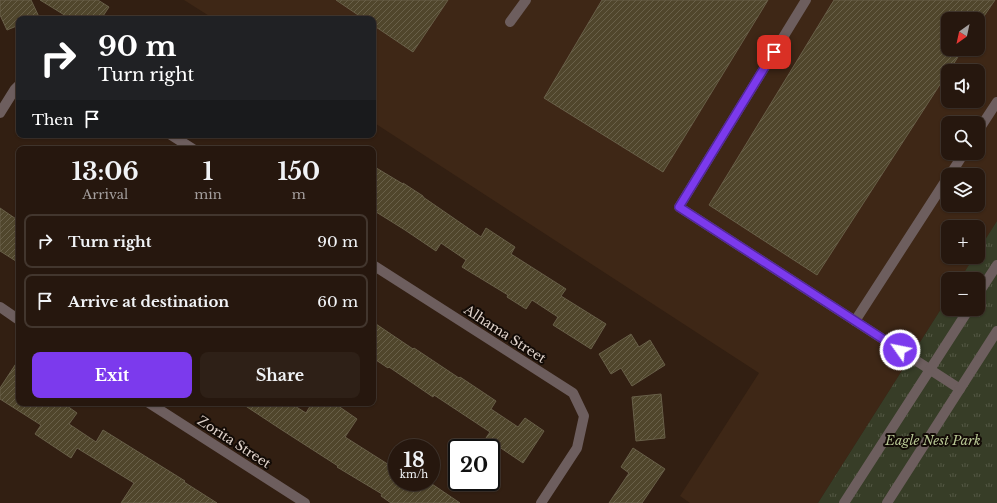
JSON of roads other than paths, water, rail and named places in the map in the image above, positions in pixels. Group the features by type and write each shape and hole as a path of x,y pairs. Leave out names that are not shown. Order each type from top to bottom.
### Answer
{"street":[{"path":"510,22 526,0"},
{"path":"806,0 679,207 960,389"},
{"path":"0,113 16,89"},
{"path":"985,120 997,102"},
{"path":"176,138 188,146"},
{"path":"855,321 941,188"},
{"path":"985,283 997,265"},
{"name":"Alhama Street","path":"376,267 573,393 584,416 577,448 541,503"},
{"path":"0,308 16,318"},
{"path":"844,503 964,316"},
{"path":"887,503 997,331"},
{"name":"Zorita Street","path":"154,406 306,503"}],"park label":[{"name":"Eagle Nest Park","path":"933,440"}]}
